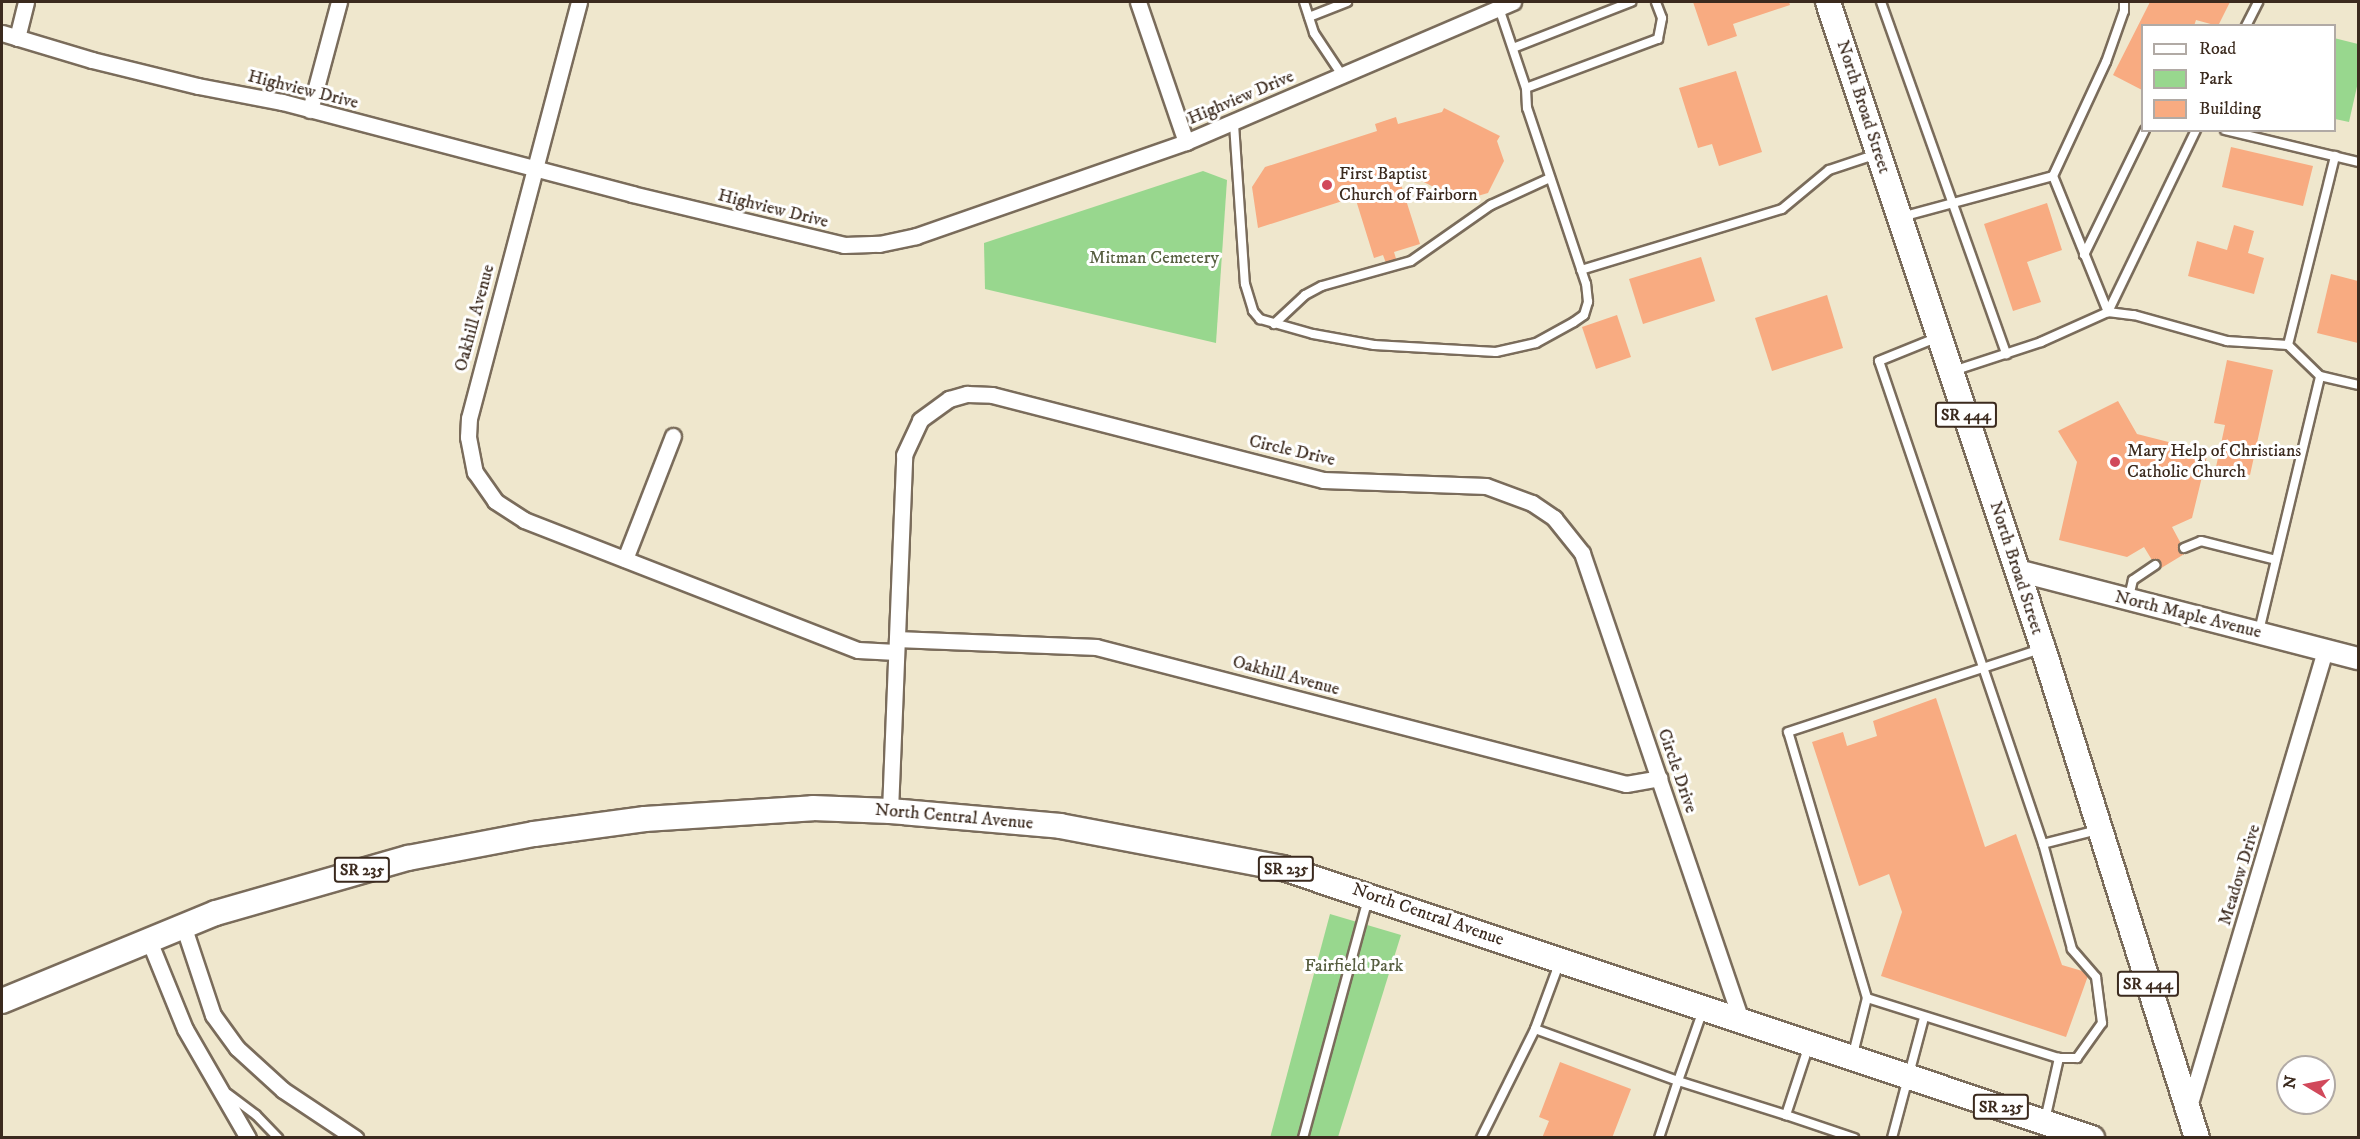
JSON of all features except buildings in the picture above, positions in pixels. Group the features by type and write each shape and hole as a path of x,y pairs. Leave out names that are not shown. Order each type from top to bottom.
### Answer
{"main road":[{"name":"North Broad Street","path":"1828,2 2043,648 2198,1137"},
{"name":"North Maple Avenue","path":"2017,570 2358,658"},
{"name":"North Central Avenue","path":"183,925 325,880 460,847 645,819 740,810 890,811 1060,826 1145,839 1283,868 1370,895 2091,1137"},
{"name":"SR 235","path":"2,1001 183,925"}],"street":[{"path":"17,38 26,2"},
{"path":"310,110 339,2"},
{"name":"Oakhill Avenue","path":"579,2 469,418 470,455 484,487 509,512 858,650 896,645 1096,647 1626,784 1659,778"},
{"path":"1138,2 1186,142"},
{"name":"Highview Drive","path":"2,33 188,84 310,110 826,243 879,244 916,236 1234,124 1506,5"},
{"name":"Circle Drive","path":"890,811 904,455 909,438 920,420 949,399 967,394 992,395 1323,480 1486,486 1532,503 1554,518 1582,554 1741,1021"},
{"path":"625,559 673,436"},
{"name":"Meadow Drive","path":"2188,1110 2325,650"},
{"path":"183,925 213,1014 237,1048 283,1090 355,1137"},
{"path":"148,938 185,1029 248,1137"}],"lane":[{"path":"1304,2 1314,33 1343,76"},
{"path":"1309,17 1347,2"},
{"path":"1513,48 1631,2"},
{"path":"1526,88 1658,39 1662,18 1656,2"},
{"path":"1881,2 1950,203 2006,354"},
{"path":"2108,312 2053,176 2106,62 2124,2"},
{"path":"2247,24 2258,2"},
{"path":"1234,124 1237,212 1249,302 1260,319 1374,345 1477,353 1504,351 1536,343 1584,315 1588,293 1527,108 1526,88 1513,48 1506,5"},
{"path":"2084,255 2144,132"},
{"path":"2108,312 2195,132"},
{"path":"2233,132 2358,162"},
{"path":"1581,270 1782,209 1829,170 1878,154"},
{"path":"2288,345 2335,156"},
{"path":"1900,217 2053,176"},
{"path":"1274,324 1305,295 1322,286 1411,261 1491,205 1550,178"},
{"path":"1951,372 2006,354 2108,312 2134,315 2227,341 2288,345 2320,376 2358,385"},
{"path":"1867,998 1924,1018 2060,1058 2077,1058 2102,1023 2096,977 2072,949 2043,844 1981,668 1879,361 1939,336"},
{"path":"2259,633 2320,376"},
{"path":"2184,548 2201,541 2276,560"},
{"path":"2128,600 2133,580 2155,565"},
{"path":"1852,1058 1867,998 1788,732 2043,648"},
{"path":"2043,844 2100,830"},
{"path":"1303,1137 1370,895"},
{"path":"1481,1137 1535,1029 1561,960"},
{"path":"1659,1137 1704,1009"},
{"path":"1892,1137 1910,1078 1924,1018"},
{"path":"1535,1029 1678,1081 1854,1137"},
{"path":"1786,1115 1809,1044"},
{"path":"2045,1122 2060,1058"},
{"path":"222,1090 256,1114 278,1137"}],"green space":[{"path":"2336,38 2358,44 2358,82 2349,122 2336,119"},
{"name":"Mitman Cemetery","path":"1203,171 1227,180 1216,343 985,289 984,243"},
{"name":"Fairfield Park","path":"1330,914 1401,935 1338,1137 1270,1138"}],"place":[{"name":"First Baptist Church of Fairborn","path":"1327,185"},
{"name":"Mary Help of Christians Catholic Church","path":"2115,462"}]}
